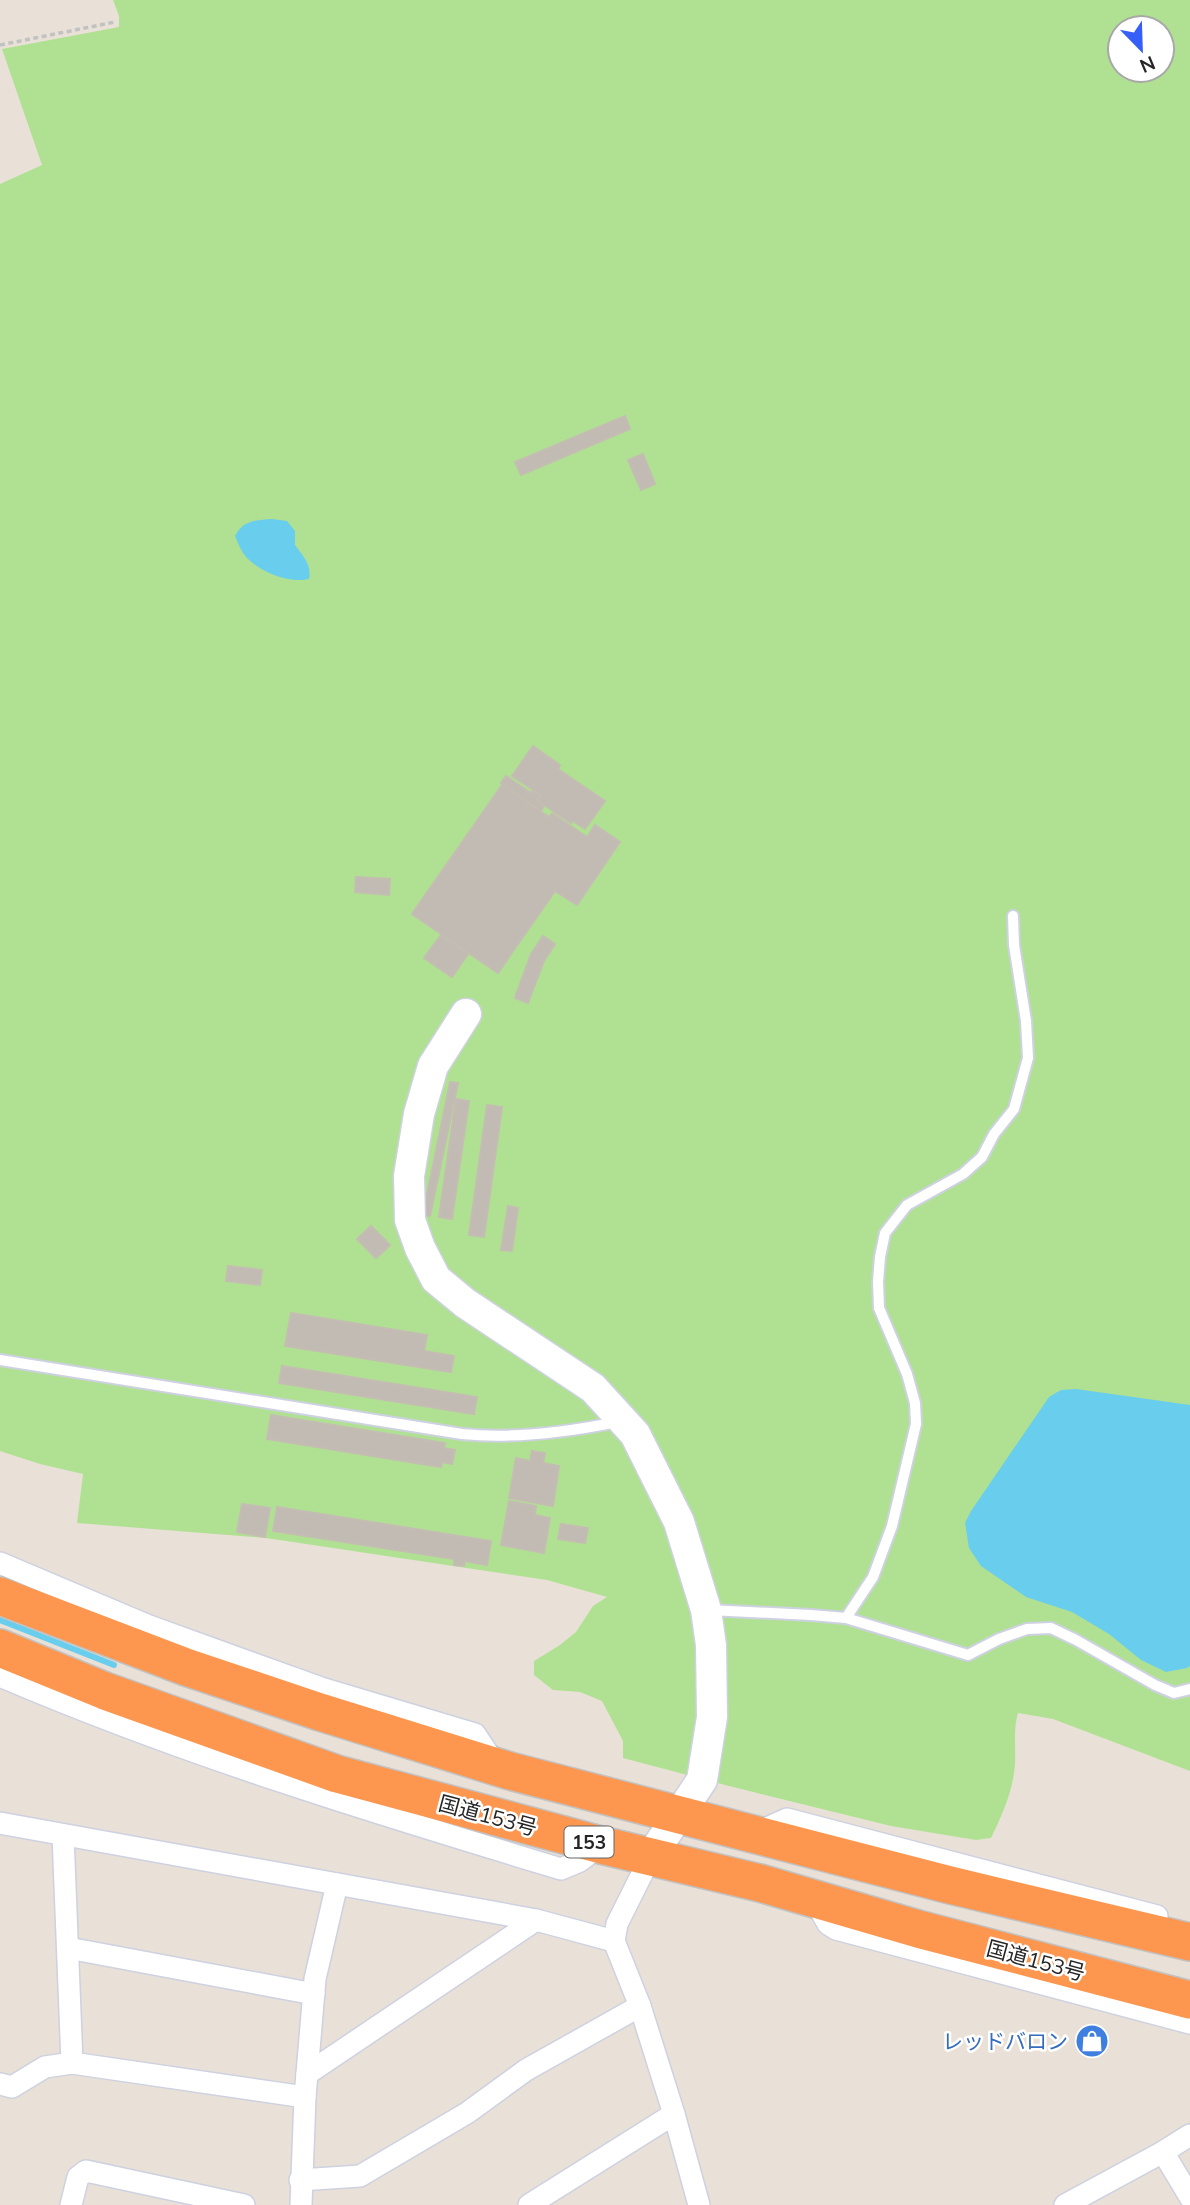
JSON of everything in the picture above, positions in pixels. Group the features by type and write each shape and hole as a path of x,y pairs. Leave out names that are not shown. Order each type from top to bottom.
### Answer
{"highway":[{"name":"153","path":"0,1596 192,1655 320,1712 496,1767 950,1885 1148,1923 1190,1942"},
{"name":"国道153号","path":"0,1648 105,1691 337,1774 601,1846 651,1856 814,1898 918,1929 1190,2000"}],"street":[{"path":"466,1014 433,1066 419,1114 409,1176 410,1220 420,1248 436,1279 465,1303 593,1388 635,1434 679,1522 706,1610 711,1645 712,1717 702,1780 651,1856 617,1924 614,1941 640,2006 699,2205"},
{"path":"0,1563 149,1626 192,1655"},
{"path":"0,1676 181,1747 360,1808 561,1869 580,1861 601,1846"},
{"path":"0,1823 536,1920 614,1941"},
{"path":"63,1835 72,2063"},
{"path":"300,2205 305,2097 314,1994 337,1884"},
{"path":"814,1898 828,1924 836,1929 1190,2023"},
{"path":"307,2074 536,1920"},
{"path":"1148,1923 1190,1924"},
{"path":"68,1948 314,1994"},
{"path":"1147,2010 1190,2000"},
{"path":"300,2180 360,2176 467,2113 526,2070 640,2006"},
{"path":"0,2084 12,2087 45,2067 72,2063 305,2097"},
{"path":"528,2205 674,2114"},
{"path":"1065,2205 1190,2135"},
{"path":"1163,2152 1190,2197"},
{"path":"71,2205 78,2177 86,2171 244,2205"}],"lane":[{"path":"846,1618 873,1577 892,1526 916,1424 915,1403 907,1374 879,1308 878,1269 885,1234 907,1205 963,1174 982,1157 1014,1109 1028,1058 1013,916"},
{"path":"0,1360 498,1438 579,1430 624,1421"},
{"path":"706,1610 846,1618 968,1655 999,1639 1027,1629 1051,1628 1155,1685 1174,1693 1190,1689"}],"path":[{"path":"0,45 115,22"}],"green space":[{"path":"113,0 1190,0 1190,1771 1053,1719 1018,1713 1014,1774 1007,1802 991,1838 976,1840 891,1826 623,1758 623,1741 602,1701 580,1692 553,1690 534,1675 534,1661 576,1632 593,1606 607,1597 547,1580 266,1538 77,1523 83,1474 0,1451 0,184 42,165 2,49 119,27 119,16"}],"water":[{"path":"272,519 287,521 295,531 295,545 308,565 309,579 292,580 275,576 246,557 235,536 238,531 250,522"},
{"path":"1076,1389 1190,1405 1190,1666 1187,1668 1166,1672 1141,1660 1109,1634 1072,1612 1026,1597 981,1566 969,1548 965,1523 971,1511 1049,1397 1061,1390"}],"building":[{"path":"625,416 630,429 521,475 515,462"},
{"path":"643,454 655,484 641,490 628,460"},
{"path":"533,746 560,765 558,769 605,801 585,829 573,821 571,823 537,800 541,795 512,776"},
{"path":"506,776 531,793 533,790 540,795 537,800 544,806 541,811 501,783"},
{"path":"502,785 549,817 552,813 587,837 595,825 620,842 577,905 555,891 498,973 412,914"},
{"path":"356,877 390,879 389,895 355,892"},
{"path":"441,935 468,954 452,977 424,958"},
{"path":"543,936 555,944 544,961 528,1003 515,998 531,954"},
{"path":"450,1082 458,1083 430,1216 423,1214"},
{"path":"456,1099 469,1101 452,1219 439,1217"},
{"path":"487,1105 502,1107 484,1237 469,1235"},
{"path":"508,1206 518,1208 512,1251 501,1250"},
{"path":"371,1226 390,1245 376,1258 357,1239"},
{"path":"228,1266 262,1270 260,1285 226,1281"},
{"path":"291,1313 427,1335 424,1351 454,1356 451,1372 285,1346"},
{"path":"282,1366 477,1397 474,1414 279,1383"},
{"path":"271,1415 445,1443 444,1448 455,1450 452,1464 442,1462 441,1467 267,1439"},
{"path":"532,1451 545,1453 543,1463 559,1466 553,1506 509,1498 516,1458 530,1461"},
{"path":"509,1501 536,1506 535,1515 550,1518 544,1553 501,1545"},
{"path":"242,1504 270,1508 265,1537 237,1532"},
{"path":"277,1507 491,1541 487,1565 465,1561 464,1566 454,1565 454,1559 273,1531"},
{"path":"561,1524 588,1528 585,1543 558,1539"}],"waterway":[{"path":"0,1620 114,1665"}],"place":[{"name":"レッドバロン","path":"1092,2041"}]}
